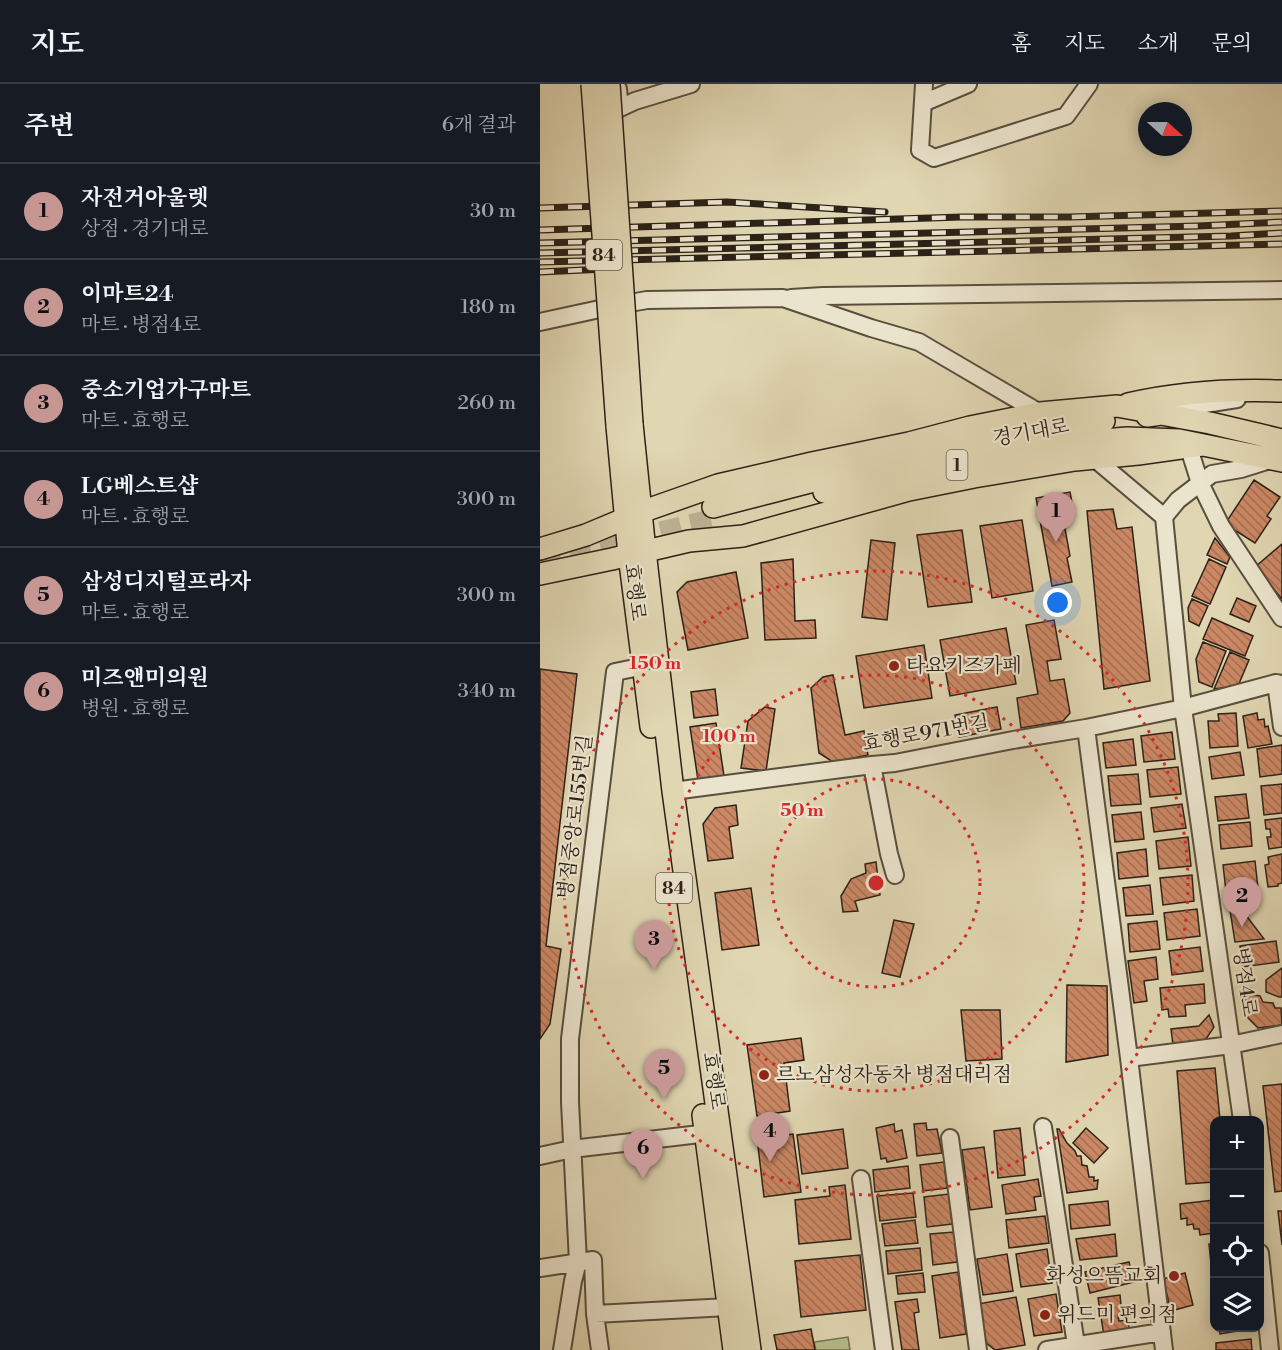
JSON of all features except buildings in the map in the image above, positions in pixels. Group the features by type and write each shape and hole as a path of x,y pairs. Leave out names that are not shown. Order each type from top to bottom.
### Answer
{"main road":[{"name":"효행로","path":"592,84 637,553 713,1132 750,1350"},
{"name":"84","path":"609,84 624,425"},
{"path":"540,549 586,535 633,515 718,485 909,443 970,427 1040,413 1117,406 1163,396 1239,390 1282,391"},
{"path":"1117,406 1161,414"},
{"name":"경기대로","path":"1161,414 1210,423 1280,453 1127,438 1068,443 756,508 714,513 857,470 1033,430 1161,414"},
{"name":"경기대로","path":"540,574 689,541 743,536 909,490 1075,459 1138,454 1192,444"},
{"name":"효행로","path":"651,664 674,791 713,1132 728,1307 734,1350"}],"street":[{"path":"618,84 620,108 635,101 691,84"},
{"path":"924,84 920,150 934,158 1066,116 1089,84"},
{"path":"923,103 968,84"},
{"path":"540,322 607,307 666,299 1282,290"},
{"path":"783,298 919,342 1040,413"},
{"path":"1161,414 1179,408 1282,391"},
{"path":"1192,444 1200,483 1221,525 1282,618"},
{"path":"1094,458 1164,518 1178,500 1212,474 1241,469 1280,453"},
{"name":"병점4로","path":"1164,518 1183,708 1241,1116"},
{"name":"병점중앙로155번길","path":"562,1350 578,1262 570,1102 570,1040 615,672 651,664"},
{"path":"1183,708 1279,683 1282,727"},
{"name":"효행로971번길","path":"674,791 895,763 1183,708"},
{"path":"1086,728 1164,1350"},
{"path":"872,765 895,875"},
{"path":"1129,1058 1232,1045 1282,1034"},
{"path":"1042,1126 1076,1346"},
{"name":"효행로","path":"540,1156 572,1149 713,1132"},
{"path":"950,1138 978,1350"},
{"path":"861,1179 884,1350"},
{"path":"540,1268 593,1260 595,1314 600,1350"},
{"path":"1263,1278 1270,1350"},
{"path":"595,1314 728,1307"},
{"path":"1047,1350 1162,1332"}],"green space":[{"path":"848,1337 850,1350 816,1350 814,1342"}],"tunnel":[{"path":"540,561 715,519"}],"railway":[{"path":"540,208 727,202 885,212"},
{"path":"540,230 962,217 1070,217 1282,211"},
{"path":"540,243 1282,222"},
{"path":"540,253 1282,233"},
{"path":"540,262 1282,244"},
{"path":"540,272 606,269"}],"place":[{"name":"자전거아울렛","path":"1056,542"},
{"name":"타요키즈카페","path":"894,666"},
{"name":"이마트24","path":"1242,927"},
{"name":"중소기업가구마트","path":"654,970"},
{"name":"르노삼성자동차 병점대리점","path":"764,1075"},
{"name":"삼성디지털프라자","path":"664,1099"},
{"name":"LG베스트샵","path":"770,1162"},
{"name":"미즈앤미의원","path":"643,1179"},
{"name":"화성으뜸교회","path":"1174,1276"},
{"name":"위드미 편의점","path":"1045,1315"}]}
